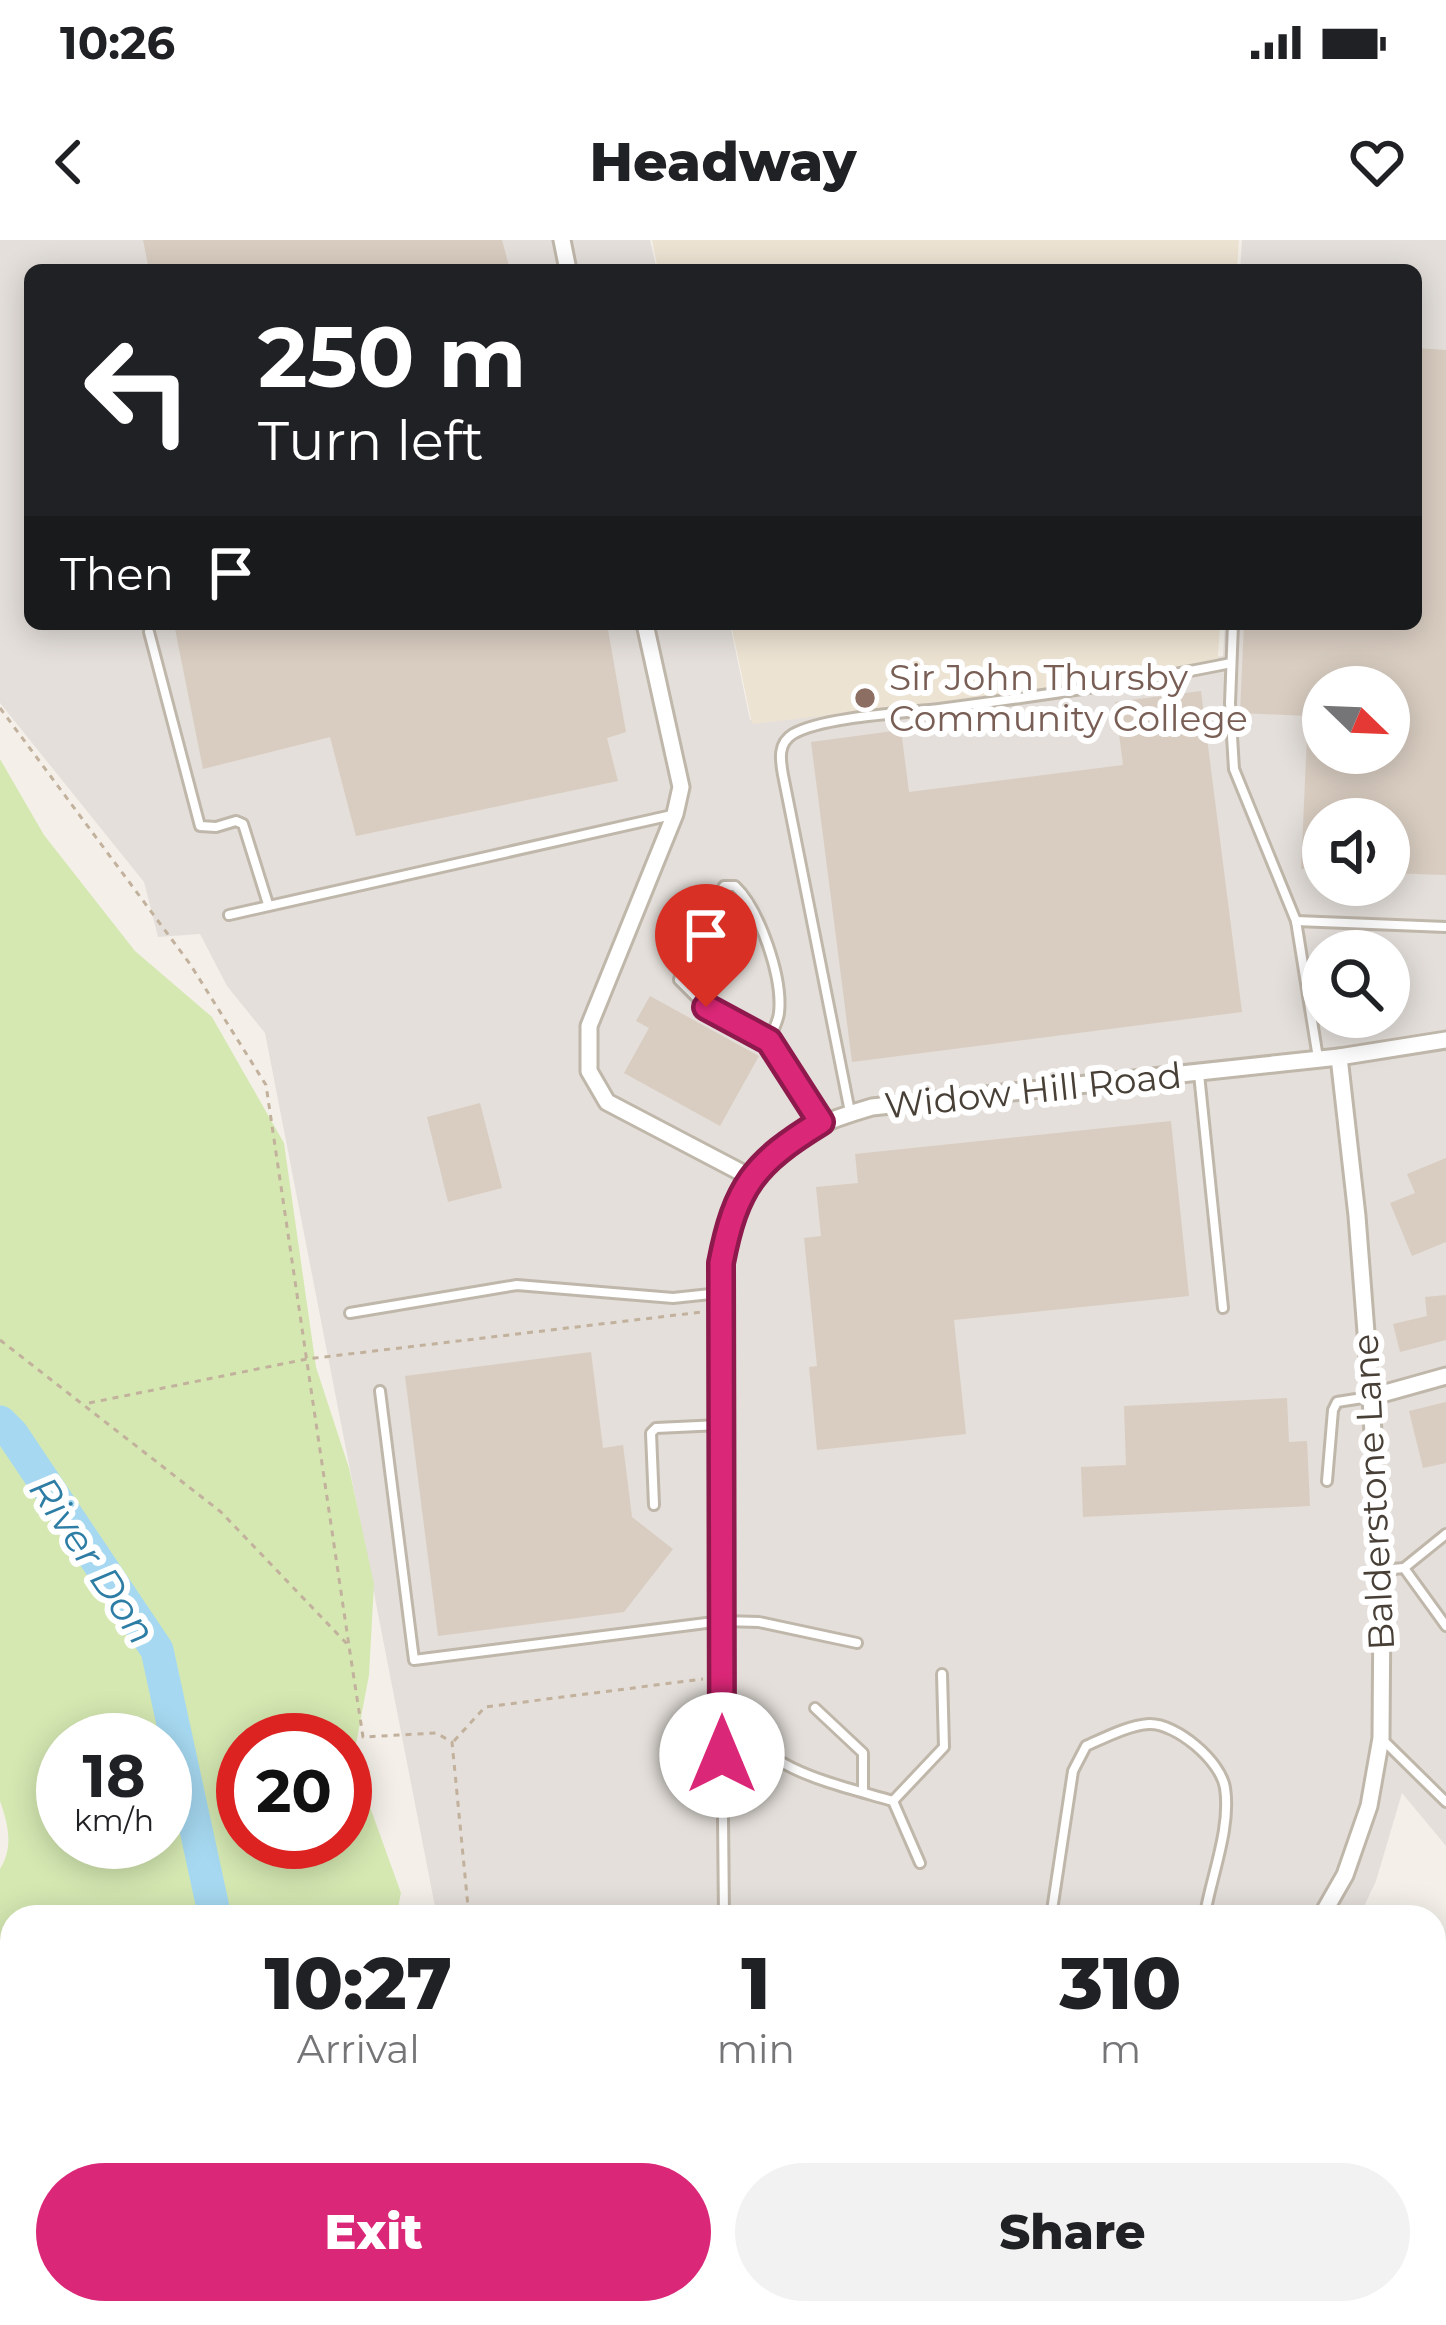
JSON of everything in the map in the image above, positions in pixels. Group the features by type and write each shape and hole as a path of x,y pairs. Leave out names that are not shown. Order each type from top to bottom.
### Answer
{"street":[{"path":"646,630 681,787 675,814 589,1026 590,1071 607,1102 750,1178"},
{"name":"Widow Hill Road","path":"722,1714 721,1263 730,1215 750,1178 781,1146 821,1122 872,1107 1339,1058 1446,1040"},
{"name":"Balderstone Lane","path":"1328,1905 1345,1875 1369,1806 1381,1738 1381,1571 1371,1397 1339,1058"},
{"path":"1371,1397 1446,1376"}],"lane":[{"path":"1233,630 1234,769 1296,921 1318,1060"},
{"path":"149,632 200,826 243,824 268,904"},
{"path":"851,1113 841,1082 783,775 784,741 796,731 857,719 1064,692 1231,663"},
{"path":"229,915 675,814"},
{"path":"769,1041 779,1012 767,945 750,900 735,886 724,886 687,948 679,980 706,1007 769,1041 821,1122"},
{"path":"1296,921 1446,926"},
{"path":"1199,1072 1223,1308"},
{"path":"350,1313 517,1285 721,1301"},
{"path":"380,1391 414,1660 722,1621 759,1622 857,1643"},
{"path":"1327,1481 1337,1402 1371,1397"},
{"path":"654,1505 651,1433 656,1428 722,1425"},
{"path":"1381,1571 1404,1568 1446,1534"},
{"path":"1404,1568 1446,1626"},
{"path":"893,1801 944,1747 942,1674"},
{"path":"815,1708 863,1754 862,1792"},
{"path":"722,1714 753,1748 799,1773 893,1801"},
{"path":"722,1714 724,1905"},
{"path":"1054,1905 1073,1771 1086,1747 1149,1724 1172,1730 1216,1768 1225,1785 1225,1815 1207,1905"},
{"path":"1381,1738 1446,1802"},
{"path":"893,1801 920,1863"}],"path":[{"path":"0,708 190,964 266,1085 363,1737 436,1733 452,1742"},
{"path":"86,1404 307,1359 721,1301"},
{"path":"0,1340 221,1513 349,1646"},
{"path":"468,1905 452,1742 485,1707 722,1676"}],"shaded area":[{"path":"0,240 650,240 656,264 24,264 24,630 731,630 750,720 1223,656 1225,630 1422,630 1422,264 1240,264 1242,240 1446,240 1446,1846 1402,1793 1365,1905 435,1905 265,1033 227,986 200,934 158,937 144,882 0,703"},
{"path":"652,240 1239,240 1237,264 657,264"},
{"name":"Sir John Thursby Community College","path":"732,630 1220,630 1217,671 752,724"}],"green space":[{"path":"0,759 44,835 135,951 212,1017 284,1143 316,1367 349,1468 374,1584 362,1713 216,1713 216,1869 372,1869 372,1813 401,1893 398,1905 0,1905 0,1869 8,1844 0,1801"}],"building":[{"path":"143,240 502,240 508,264 148,264"},
{"path":"1422,348 1446,350 1446,875 1410,874 1410,798 1304,798 1305,774 1410,774 1410,666 1302,666 1302,716 1240,713 1244,630 1422,630"},
{"path":"175,630 608,630 626,732 607,738 618,781 356,836 330,737 203,769"},
{"path":"1201,691 1242,1012 852,1062 811,742 901,730 909,792 1123,765 1115,702"},
{"path":"650,996 759,1056 720,1126 624,1073 649,1028 636,1021"},
{"path":"480,1103 502,1188 448,1202 427,1117"},
{"path":"1171,1121 1189,1296 954,1320 966,1434 817,1450 809,1367 817,1366 804,1238 821,1236 816,1187 858,1183 855,1154"},
{"path":"1446,1158 1446,1242 1412,1256 1390,1203 1415,1193 1407,1174"},
{"path":"1446,1295 1446,1340 1400,1352 1393,1324 1427,1316 1425,1297"},
{"path":"591,1352 603,1448 623,1445 632,1517 673,1549 624,1612 438,1636 405,1376"},
{"path":"1287,1398 1289,1442 1307,1441 1310,1506 1083,1517 1081,1467 1126,1465 1124,1406"},
{"path":"1446,1402 1446,1463 1423,1468 1409,1411"}],"waterway":[{"name":"River Don","path":"0,1422 157,1650 212,1905"}],"place":[{"name":"Sir John Thursby Community College","path":"865,698"}],"route":[{"path":"706,1007 769,1041 821,1122 781,1146 750,1178 730,1215 721,1263 722,1755"}]}
